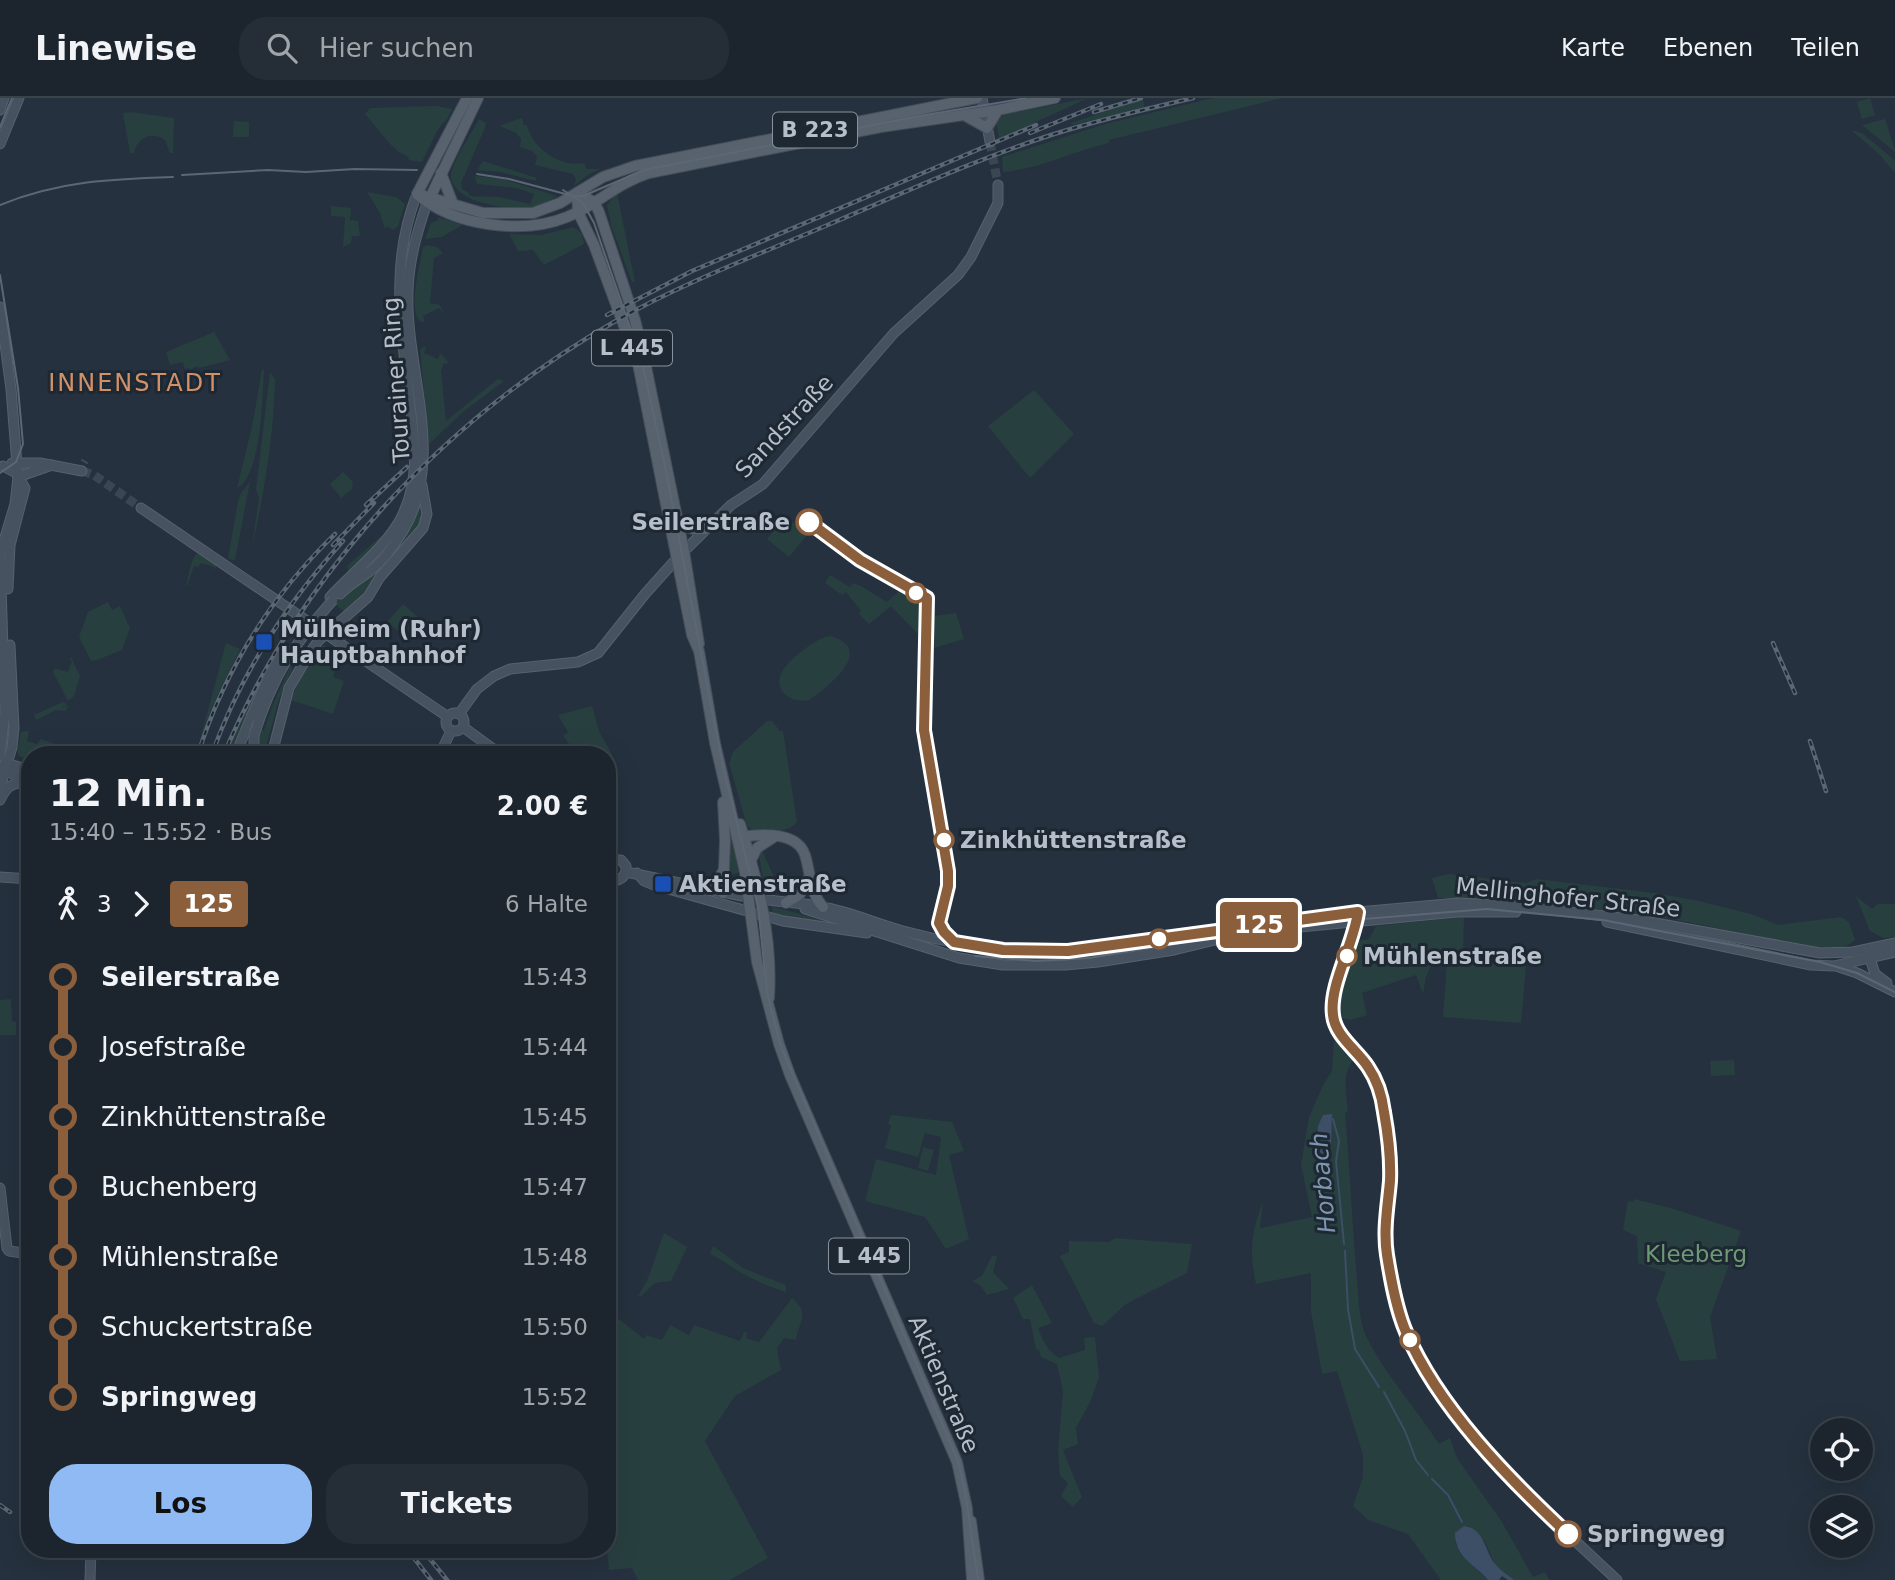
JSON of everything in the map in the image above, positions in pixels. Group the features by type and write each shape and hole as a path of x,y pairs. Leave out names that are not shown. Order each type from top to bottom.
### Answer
{"main road":[{"path":"0,110 4,98"},
{"path":"0,144 19,98"},
{"path":"460,122 467,98"},
{"path":"417,194 460,122 478,98"},
{"path":"980,98 990,142"},
{"name":"B 223","path":"453,204 498,214 533,213 554,207 603,177 635,166 980,98"},
{"name":"B 223","path":"417,194 458,217 496,225 549,223 578,212 623,182 649,173 881,127 998,110 1055,98"},
{"path":"987,128 998,110"},
{"path":"964,115 987,128"},
{"name":"Tourainer Ring","path":"254,746 254,735 270,690 283,663 301,636 332,598 374,567 393,546 413,511 421,483 423,442 408,293 413,247 460,122"},
{"path":"441,173 453,204"},
{"name":"Sandstraße","path":"459,714 477,689 494,676 510,669 578,662 598,653 680,555 731,505 765,481 894,333 958,275 971,257 998,203 998,185"},
{"path":"577,193 594,202"},
{"name":"Aktienstraße","path":"577,193 578,212 594,245 638,364 699,632 699,651 723,783 741,837 752,858 766,917 769,937 769,1005"},
{"name":"Tourainer Ring","path":"239,746 262,688 278,659 297,634 372,555 396,525 408,501 413,483 416,443 404,351 399,272 404,235 417,194"},
{"path":"429,200 453,204"},
{"name":"Aktienstraße","path":"594,202 611,246 643,352 678,524 680,555"},
{"path":"594,245 611,246"},
{"path":"0,307 11,389 18,477 15,504 0,554 5,713 0,788"},
{"path":"1,466 16,462 82,471"},
{"path":"18,477 52,465"},
{"path":"1,466 13,471 25,488 8,559 14,720 12,747 3,764"},
{"path":"274,746 284,702 292,682 315,645 368,597 380,577 423,528 427,514 421,483"},
{"path":"141,508 448,717"},
{"path":"678,524 693,529 706,529"},
{"name":"Aktienstraße","path":"710,707 716,721 741,837 757,962 790,1075 953,1451 967,1508 972,1580"},
{"path":"448,717 459,714 463,718 463,727"},
{"path":"448,717 447,727 451,731"},
{"path":"451,731 463,727"},
{"path":"463,727 489,746"},
{"path":"444,746 451,731"},
{"path":"3,764 21,768"},
{"path":"3,764 21,778"},
{"path":"0,800 8,786 13,782 21,783"},
{"path":"723,783 723,893"},
{"path":"752,858 757,848 775,836"},
{"path":"741,837 775,836 791,839 802,848 808,878 823,907"},
{"path":"616,862 623,862 626,872 623,877 616,879"},
{"path":"708,889 715,884 724,870"},
{"path":"626,872 742,896"},
{"path":"637,873 644,881 654,886 766,917 852,932 879,933"},
{"path":"0,877 21,878"},
{"path":"769,900 786,903 800,894 808,878"},
{"name":"Mellinghofer Straße","path":"786,903 823,907 946,941 1003,950 1068,951 1206,937 1436,904 1517,906 1649,922 1802,950 1869,954"},
{"name":"Mellinghofer Straße","path":"786,903 937,952 1003,965 1065,965 1166,952 1206,937"},
{"name":"Mellinghofer Straße","path":"1357,917 1516,912 1620,924 1760,955 1811,965 1834,966 1895,990"},
{"path":"1357,917 1335,993 1333,1014 1344,1039 1369,1068 1382,1100 1390,1165 1387,1253 1407,1334 1446,1400 1518,1486 1617,1580"},
{"path":"769,937 774,928 783,921"},
{"path":"937,952 939,946 946,941"},
{"path":"1869,954 1895,943"},
{"path":"1869,954 1895,951"},
{"name":"Mellinghofer Straße","path":"1834,966 1857,961 1869,954"},
{"name":"Mellinghofer Straße","path":"1869,954 1877,976 1895,990"},
{"path":"0,1188 9,1251 21,1253"},
{"name":"Aktienstraße","path":"967,1508 972,1524 979,1580"},
{"path":"90,1580 91,1558"}],"green space":[{"path":"1088,98 999,139 996,121 1003,115"},
{"path":"1213,98 1282,98 1109,140 1109,143 1043,164 1003,172 1002,157 1105,124"},
{"path":"1870,98 1875,115 1862,119 1857,102"},
{"path":"1143,99 1145,108 1073,125 1071,123"},
{"path":"436,106 452,109 438,129 422,162 408,160 409,157 391,145 365,114 370,108"},
{"path":"123,113 174,118 173,153 170,153 165,140 150,136 142,139 134,153 130,153"},
{"path":"522,118 535,141 548,155 566,162 585,163 586,169 601,169 589,174 574,186 576,179 573,174 535,165 537,156 520,147 521,139 516,133 499,126"},
{"path":"479,119 486,123 485,128 461,183 462,189 469,193 469,196 499,197 530,204 534,194 517,188 477,184 475,176 502,179 557,196 535,206 511,208 485,204 462,194 451,177 452,171"},
{"path":"1885,119 1895,150 1895,152 1862,125"},
{"path":"234,121 249,122 249,137 233,137"},
{"path":"1851,130 1862,133 1892,158 1895,161 1895,173 1879,154"},
{"path":"483,161 537,178 536,181 500,172 477,170"},
{"path":"367,192 396,197 405,204 398,226 393,230 387,226 385,229 380,213"},
{"path":"617,193 635,282 632,282 611,225 607,205"},
{"path":"331,206 351,208 350,220 358,221 360,236 352,236 351,243 343,247 345,217 331,216"},
{"path":"438,217 462,225 442,237 425,239 431,223 438,220"},
{"path":"574,227 582,234 584,244 544,265 533,250 518,251 509,234 541,235"},
{"path":"423,247 437,247 443,253 434,258 430,303 440,305 444,313 439,308 423,316 425,321 421,322 417,317 415,298"},
{"path":"214,332 230,360 199,368 197,366 190,370 185,369 183,362 170,365 166,352"},
{"path":"424,347 424,353 438,359 441,353 448,362 444,363 441,371 446,421 498,379 504,381 464,411 429,444 420,350"},
{"path":"262,369 261,416 256,452 245,480 237,488 253,422"},
{"path":"270,372 275,379 273,422 252,548 259,498 256,489"},
{"path":"1034,390 1074,434 1030,478 988,426"},
{"path":"343,472 353,482 352,489 341,498 330,484"},
{"path":"250,482 235,560 228,559 238,501"},
{"path":"421,497 423,515 419,530 364,597 346,613 335,604 346,592 373,573"},
{"path":"785,516 808,534 789,557 767,539"},
{"path":"381,536 383,538 349,573 347,566"},
{"path":"196,554 217,565 213,571 214,567 201,563 198,567 194,566 187,586"},
{"path":"830,575 850,587 853,583 861,586 887,602 899,591 921,605 919,635 891,606 869,624 859,614 861,611 846,592 842,595 825,583"},
{"path":"108,602 112,610 120,606 130,628 122,650 91,661 79,637 88,612"},
{"path":"403,604 419,618 404,636 387,622"},
{"path":"956,613 964,639 934,648 934,616"},
{"path":"830,636 843,642 849,650 849,659 844,668 809,700 796,700 785,695 780,679 785,667 811,645"},
{"path":"226,643 240,649 217,696 200,740"},
{"path":"324,645 329,648 326,655 338,662 333,677 344,681 333,714 291,700 304,671"},
{"path":"71,657 80,676 74,696 68,701 53,672 55,668 68,672"},
{"path":"291,665 292,669 279,699 266,746 259,746 260,729 264,730"},
{"path":"262,678 235,746 230,746"},
{"path":"63,702 67,704 59,709 68,705 66,711 56,710 36,720 34,715"},
{"path":"592,706 599,731 607,746 571,746 563,736 568,732 558,715"},
{"path":"767,721 772,721 783,731 797,822 787,829 773,832 747,826 729,763 733,752"},
{"path":"21,732 29,732 27,741 37,744 41,739 58,746 21,746 21,757 17,751"},
{"path":"728,822 740,872 728,876"},
{"path":"762,848 779,891 765,888 759,856"},
{"path":"1449,874 1527,883 1536,879 1655,893 1754,915 1778,925 1841,917 1849,922 1855,940 1843,946 1820,948 1656,916 1508,899 1438,898 1432,878"},
{"path":"1856,896 1872,909 1878,904 1895,904 1895,937 1883,938 1870,931"},
{"path":"771,906 853,929 774,917"},
{"path":"1464,917 1463,951 1433,961 1423,994 1416,975 1362,993 1367,1015 1351,1020 1341,1018 1341,993 1358,941 1369,939 1376,926"},
{"path":"1447,960 1526,966 1521,1023 1443,1017"},
{"path":"11,999 16,1035 0,1035 0,1000"},
{"path":"1334,1040 1356,1058 1346,1075 1348,1111 1345,1113 1360,1317 1364,1331 1383,1366 1439,1444 1450,1438 1457,1458 1502,1522 1533,1577 1545,1572 1549,1580 1514,1580 1495,1565 1485,1542 1468,1526 1455,1543 1461,1554 1488,1580 1441,1580 1408,1534 1368,1520 1353,1506 1363,1477 1363,1455 1337,1371 1322,1374 1311,1311 1311,1273 1256,1284 1252,1242 1263,1202 1260,1228 1312,1217 1301,1165 1309,1117 1332,1071"},
{"path":"1734,1060 1735,1075 1711,1076 1710,1061"},
{"path":"891,1115 952,1122 964,1151 949,1155 969,1239 946,1249 925,1217 865,1201 876,1159 936,1175 941,1137 925,1133 918,1157 885,1148"},
{"path":"923,1147 934,1150 928,1171 918,1168"},
{"name":"Kleeberg","path":"1634,1199 1741,1231 1710,1317 1717,1359 1680,1361 1656,1299 1666,1272 1638,1263 1637,1236 1623,1230 1628,1201 1633,1202"},
{"path":"664,1233 687,1247 671,1281 655,1283 640,1297 638,1296 647,1281"},
{"path":"1115,1238 1192,1244 1187,1273 1126,1304 1102,1326 1094,1323 1060,1256 1069,1252 1069,1241 1109,1242"},
{"path":"713,1246 745,1269 786,1285 786,1292 739,1272 710,1254"},
{"path":"992,1256 997,1256 993,1272 1009,1289 987,1295 980,1285 972,1281 982,1276"},
{"path":"1032,1285 1052,1323 1038,1328 1046,1345 1055,1355 1059,1358 1085,1350 1084,1338 1095,1337 1099,1377 1091,1400 1076,1428 1078,1444 1063,1450 1082,1497 1073,1507 1061,1496 1068,1483 1060,1475 1058,1451 1063,1391 1057,1364 1041,1357 1036,1349 1030,1319 1023,1319 1013,1298"},
{"path":"792,1298 801,1309 802,1317 796,1340 784,1338 777,1348 781,1370 735,1396 705,1441 768,1558 730,1580 638,1580 632,1568 609,1570 608,1558 616,1558 616,1323 619,1319 644,1339 646,1335 662,1340 670,1325 689,1335 694,1325 740,1341 744,1332 747,1333 746,1338 759,1342"}],"water":[{"path":"1332,1114 1331,1147 1322,1154 1316,1148 1318,1126 1323,1115"},
{"path":"1464,1526 1476,1531 1492,1560 1514,1580 1502,1576 1499,1580 1488,1580 1462,1555 1455,1533"}],"waterway":[{"path":"82,460 87,463"},
{"name":"Horbach","path":"1333,1119 1339,1141 1336,1161 1344,1244"},
{"name":"Horbach","path":"1345,1251 1348,1309 1355,1349 1379,1387"},
{"name":"Horbach","path":"1384,1392 1405,1431 1416,1460 1428,1475"},
{"name":"Horbach","path":"1432,1479 1448,1495 1462,1522"}],"tunnel":[{"path":"990,142 998,185"},
{"path":"82,471 94,475 141,508"}],"tram line":[{"path":"0,127 12,98"},
{"path":"477,174 583,196 644,170 913,117 1027,98"},
{"path":"182,175 268,170 417,170"},
{"path":"0,205 64,186 106,180 173,177"},
{"path":"563,190 583,203 594,223 642,362 665,466 723,767 758,906 767,992 780,1044 958,1461 978,1580"},
{"path":"0,275 18,388 23,444 16,462 0,473"},
{"path":"975,956 1036,961 1089,958 1218,935 1326,922 1487,909 1603,920 1820,962 1857,973 1895,992"}],"railway":[{"path":"1094,112 1141,98"},
{"path":"228,746 256,687 293,624 336,564 384,507 436,454 492,405 551,361 614,322 666,295 964,167 1063,131 1193,98"},
{"path":"1030,133 1101,104"},
{"path":"607,315 692,271 1036,125"},
{"path":"366,505 407,467"},
{"path":"333,545 374,503"},
{"path":"201,746 222,692 253,635 290,583 335,534"},
{"path":"215,746 236,696 267,641 303,589 343,541"},
{"path":"1773,643 1795,693"},
{"path":"1810,741 1826,791"},
{"path":"0,1505 10,1512"},
{"path":"414,1558 431,1580"},
{"path":"429,1558 447,1580"}],"bus line":[{"name":"125","path":"809,522 860,560 927,598 924,730 948,871 948,886 939,923 954,942 1003,950 1068,951 1358,912 1335,993 1333,1014 1344,1039 1369,1068 1382,1100 1390,1165 1387,1253 1404,1326 1436,1386 1452,1409 1527,1496 1568,1534"}],"place":[{"name":"Seilerstraße","path":"809,522"},
{"name":"Mülheim (Ruhr) Hauptbahnhof","path":"264,642"},
{"name":"Zinkhüttenstraße","path":"944,840"},
{"name":"Aktienstraße","path":"663,884"},
{"name":"Mühlenstraße","path":"1347,956"},
{"name":"Springweg","path":"1568,1534"}],"district":[{"name":"INNENSTADT","path":"135,383"}]}
